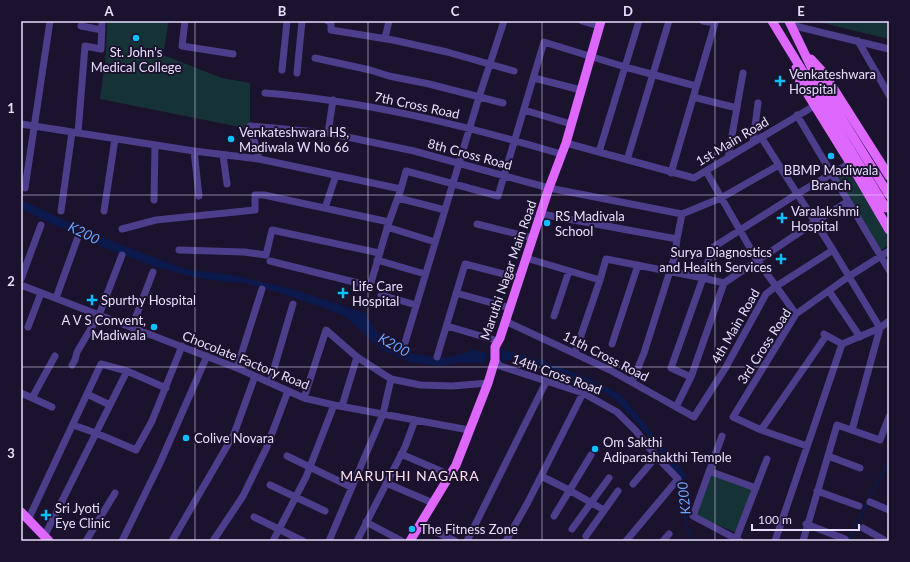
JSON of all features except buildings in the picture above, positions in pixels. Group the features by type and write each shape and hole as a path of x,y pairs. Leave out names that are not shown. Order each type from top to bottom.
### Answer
{"main road":[{"path":"772,21 793,58 886,208"},
{"name":"Maruthi Nagar Main Road","path":"410,541 456,465 488,383 494,360 496,344 510,308 549,188 566,143 600,23"},
{"path":"790,23 815,75 889,195"},
{"path":"804,50 823,72 889,176"},
{"path":"793,58 800,82 888,226"},
{"path":"21,512 47,539"}],"street":[{"path":"25,188 50,21"},
{"path":"61,211 75,132 85,46 101,49 102,21"},
{"path":"185,21 182,46 233,54"},
{"path":"282,70 287,21"},
{"path":"297,73 302,21"},
{"path":"328,21 331,21 331,30 385,38 447,52 514,70"},
{"path":"385,38 389,21"},
{"path":"404,346 469,129 504,21"},
{"path":"582,21 600,23"},
{"path":"599,152 639,21"},
{"path":"627,160 669,21"},
{"path":"671,173 714,22 703,21"},
{"path":"790,23 889,49"},
{"path":"81,26 102,30"},
{"path":"858,40 889,95"},
{"path":"270,261 370,286 406,171 498,196 544,42 625,67 696,86"},
{"path":"316,58 503,103"},
{"path":"728,158 743,73"},
{"path":"534,78 581,90"},
{"name":"7th Cross Road","path":"265,93 333,100 434,120 514,140 561,154"},
{"path":"693,97 737,108"},
{"path":"328,133 333,100"},
{"path":"753,142 758,103"},
{"name":"1st Main Road","path":"566,143 671,173 694,178 814,106"},
{"path":"524,110 571,124"},
{"path":"797,115 847,202 889,270"},
{"path":"21,124 155,146 259,159 401,189"},
{"name":"8th Cross Road","path":"259,159 251,126 328,133 414,151 549,188 682,214"},
{"path":"761,137 833,250 848,278 880,328 889,331"},
{"path":"104,211 115,139"},
{"path":"154,200 155,146"},
{"path":"194,151 200,196"},
{"path":"223,155 227,184"},
{"path":"691,377 671,368 712,248 850,163"},
{"path":"632,382 644,353 675,255 682,214 722,198 779,165"},
{"path":"706,171 757,260 775,287 796,314"},
{"path":"325,208 336,175"},
{"path":"122,229 156,220 255,210 255,195 264,195 325,208 388,225 435,242"},
{"path":"398,198 445,210"},
{"path":"676,407 691,377 724,283 847,202"},
{"path":"541,214 677,239"},
{"path":"478,224 533,238"},
{"path":"21,279 41,225"},
{"path":"179,250 244,252 266,255 272,230 378,257 425,274"},
{"path":"56,298 78,236"},
{"name":"4th Main Road","path":"694,417 726,367 763,297 775,287 833,250"},
{"name":"3rd Cross Road","path":"807,446 761,430 733,417 796,314 889,251"},
{"path":"72,365 77,352 99,315 122,255"},
{"path":"526,258 600,280"},
{"path":"575,353 606,260 670,271 724,283"},
{"path":"437,357 456,292 466,264 519,278"},
{"path":"612,344 638,265"},
{"path":"554,316 570,271"},
{"path":"132,327 152,272"},
{"name":"Chocolate Factory Road","path":"21,285 182,346 270,382 304,398 469,430"},
{"path":"237,368 262,289"},
{"path":"830,291 860,337"},
{"path":"456,292 510,308"},
{"path":"28,328 41,293"},
{"path":"381,295 416,306"},
{"path":"270,382 293,304"},
{"name":"11th Cross Road","path":"505,321 610,370 694,417"},
{"path":"775,541 842,344 880,328 889,321"},
{"path":"447,326 496,344"},
{"path":"852,430 880,328"},
{"path":"304,398 326,330 357,357 390,379 420,385 452,386 488,383"},
{"path":"761,430 825,334 842,344"},
{"path":"73,425 136,450 152,421 182,346"},
{"path":"32,398 55,356"},
{"path":"122,541 160,464 207,356"},
{"path":"342,406 357,357"},
{"name":"14th Cross Road","path":"494,360 500,366 583,393 618,412 636,431 656,457 678,479 626,541"},
{"path":"28,520 101,364 127,371 166,388"},
{"path":"47,539 96,433 127,371"},
{"path":"172,541 234,434 255,376"},
{"path":"329,541 382,414 390,379"},
{"path":"467,541 546,382"},
{"path":"214,541 247,489 266,449 288,391"},
{"path":"21,393 52,407"},
{"path":"506,541 528,502 583,393"},
{"path":"87,394 110,405"},
{"path":"273,541 310,467 334,405"},
{"path":"802,541 837,425 880,440 889,417"},
{"path":"357,541 401,454 415,420"},
{"path":"722,436 693,516 738,540 767,458"},
{"path":"401,454 450,475"},
{"path":"554,516 591,455"},
{"path":"287,456 351,487"},
{"path":"828,456 860,468"},
{"path":"633,484 656,457"},
{"path":"709,471 756,488"},
{"path":"541,476 570,490 604,510"},
{"path":"572,529 609,478"},
{"path":"386,483 433,503"},
{"path":"270,485 295,498 326,511"},
{"path":"586,536 618,491"},
{"path":"818,491 858,506"},
{"path":"86,541 115,493"},
{"path":"870,502 889,510"},
{"path":"254,517 303,541"},
{"path":"366,522 402,541"},
{"path":"420,524 455,541"},
{"path":"806,524 845,539"},
{"path":"863,528 886,541"},
{"path":"663,541 668,534"}],"green space":[{"path":"107,21 169,21 163,55 222,78 250,83 250,129 100,99 106,54"},
{"path":"814,21 889,21 889,39"},
{"path":"848,170 889,237 889,245 881,250 836,177"},
{"path":"711,473 752,489 735,532 694,516"}],"water":[{"path":"21,200 106,239 177,266 191,270 233,275 292,289 368,314 368,318 383,341 409,353 438,358 451,357 474,350 486,353 485,363 461,362 440,366 410,362 382,350 347,318 332,311 274,291 240,282 235,283 197,278 156,267 102,247 21,209"},
{"path":"501,349 538,359 586,377 621,395 681,468 687,478 679,477 644,431 615,399 600,390 567,377 513,359 502,362"}],"waterway":[{"name":"K200","path":"483,357 493,356"},
{"path":"848,541 889,460"},
{"name":"K200","path":"683,477 685,519 690,535 695,541"}],"place":[{"name":"St. John's Medical College","path":"136,38"},
{"name":"Venkateshwara Hospital","path":"780,81"},
{"name":"Venkateshwara HS, Madiwala W No 66","path":"231,139"},
{"name":"BBMP Madiwala Branch","path":"831,156"},
{"name":"Varalakshmi Hospital","path":"782,218"},
{"name":"RS Madivala School","path":"547,223"},
{"name":"Surya Diagnostics and Health Services","path":"781,259"},
{"name":"Life Care Hospital","path":"343,293"},
{"name":"Spurthy Hospital","path":"92,300"},
{"name":"A V S Convent, Madiwala","path":"154,327"},
{"name":"Colive Novara","path":"186,438"},
{"name":"Om Sakthi Adiparashakthi Temple","path":"595,449"},
{"name":"Sri Jyoti Eye Clinic","path":"46,515"},
{"name":"The Fitness Zone","path":"412,529"}],"district":[{"name":"MARUTHI NAGARA","path":"410,476"}]}
